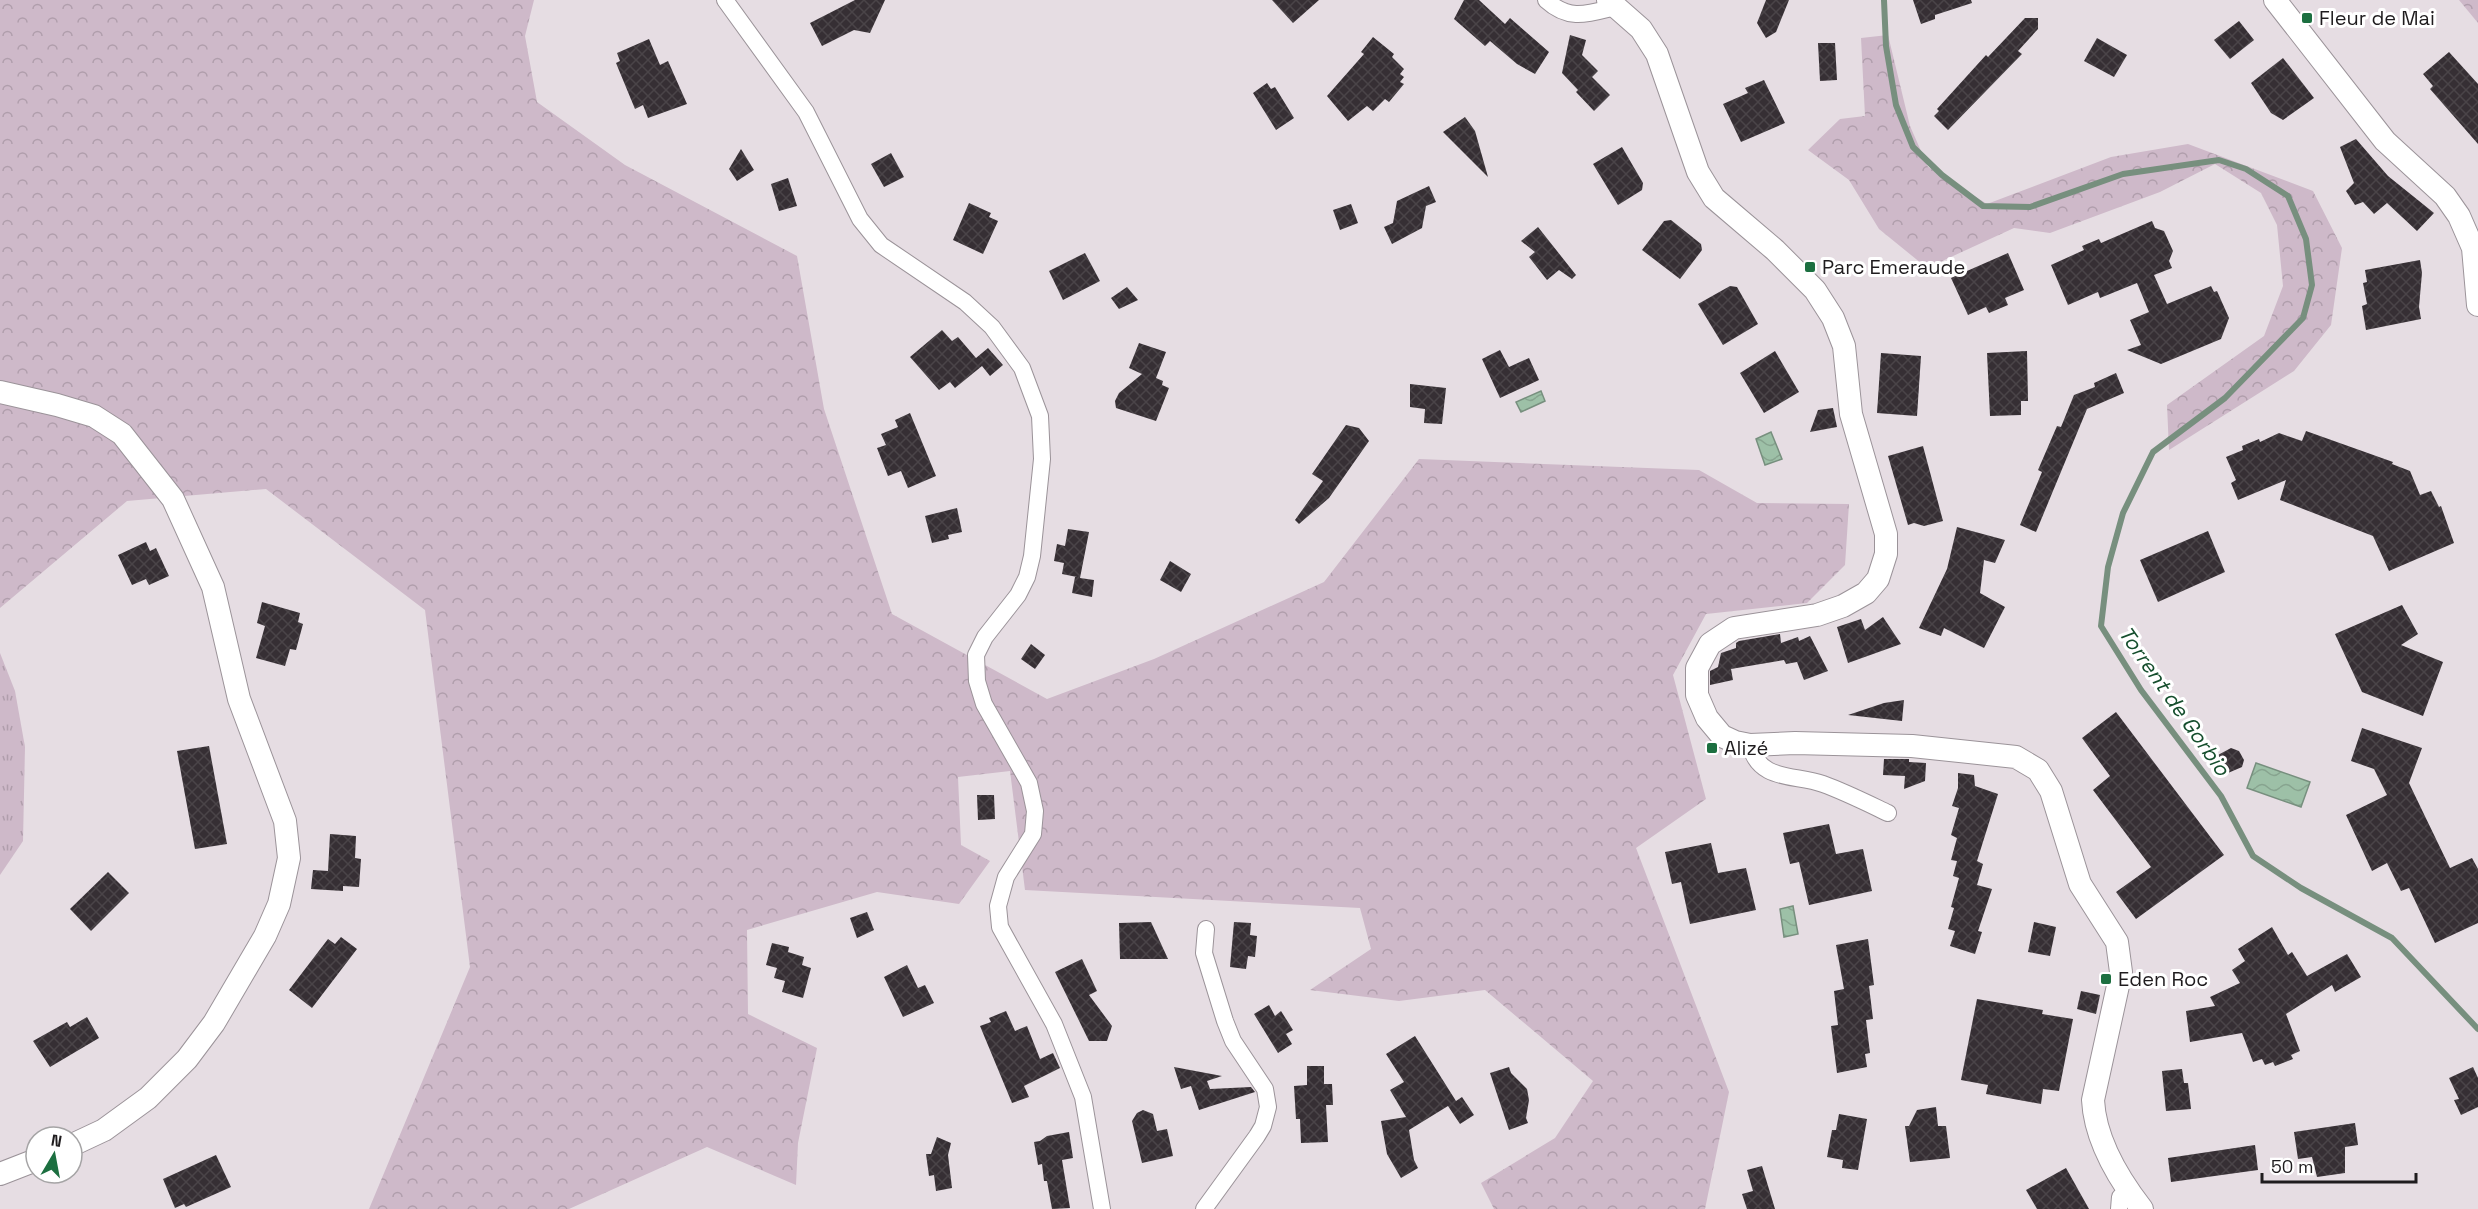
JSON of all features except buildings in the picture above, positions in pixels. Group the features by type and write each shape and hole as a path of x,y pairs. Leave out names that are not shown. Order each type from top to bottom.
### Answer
{"street":[{"path":"725,0 806,112 860,219 881,245 965,302 992,327 1022,368 1040,416 1042,459 1028,577 1018,595 985,636 976,655 977,681 984,704 1029,783 1035,812 1033,834 1005,877 998,906 1000,927 1054,1024 1083,1097 1102,1209"},
{"path":"1546,0 1558,10 1583,16 1612,4 1641,29 1658,54 1698,172 1714,198 1775,249 1815,290 1833,318 1844,346 1851,414 1886,534 1886,554 1878,579 1866,593 1843,606 1817,615 1734,628 1710,644 1697,668 1697,695 1707,718 1722,736 1750,745 1795,743 1923,747 2016,757 2038,770 2051,791 2079,884 2117,942 2121,972 2093,1100 2094,1121 2123,1200 2142,1209"},
{"path":"2275,0 2385,141 2445,196 2459,216 2473,249 2478,305"},
{"path":"0,392 94,416 122,434 173,499 213,587 239,699 285,821 289,858 279,904 265,936 207,1032 187,1059 148,1098 104,1130 84,1139"},
{"path":"1750,745 1753,757 1763,767 1779,775 1822,783 1888,813"},
{"path":"1204,1209 1257,1136 1263,1126 1268,1107 1265,1089 1233,1041 1225,1021 1204,953 1206,929"},
{"path":"0,1174 24,1165"}],"green space":[{"path":"0,0 534,0 525,36 537,102 625,165 797,256 824,409 892,614 1047,699 1154,659 1324,582 1419,459 1699,470 1757,503 1849,504 1845,565 1807,603 1706,614 1673,675 1706,799 1636,848 1729,1092 1705,1209 1494,1209 1481,1183 1555,1138 1593,1081 1485,990 1399,1001 1310,990 1371,949 1360,908 1025,890 1010,771 958,777 961,845 990,861 959,904 877,892 747,930 748,1014 817,1048 798,1143 796,1185 707,1147 569,1209 369,1209 470,967 425,610 266,489 127,501 0,608"},
{"path":"2459,0 2478,0 2478,23"},
{"path":"1888,35 1910,126 1928,167 1987,204 2111,157 2188,144 2313,191 2342,248 2331,325 2294,371 2169,450 2167,405 2264,336 2283,286 2277,225 2261,193 2215,164 2160,192 2050,233 2014,228 1927,268 1879,229 1849,180 1808,150 1840,119 1865,116 1861,38"},
{"path":"0,653 15,691 25,747 23,841 0,875"}],"water":[{"path":"1541,391 1545,401 1521,412 1516,402"},
{"path":"1771,432 1782,459 1765,465 1756,439"},
{"path":"2256,763 2310,782 2301,807 2247,788"},
{"path":"1793,906 1798,934 1784,937 1780,909"}],"waterway":[{"name":"Torrent de Gorbio","path":"1884,0 1886,46 1896,105 1913,147 1942,175 1983,206 2030,207 2123,174 2219,160 2246,169 2288,196 2306,239 2312,285 2303,318 2225,398 2153,452 2123,513 2108,567 2101,626 2141,690 2221,796 2253,856 2301,888 2392,938 2478,1029"}],"place":[{"name":"Fleur de Mai","path":"2307,18"},
{"name":"Parc Emeraude","path":"1810,267"},
{"name":"Alizé","path":"1712,748"},
{"name":"Eden Roc","path":"2106,979"}]}
